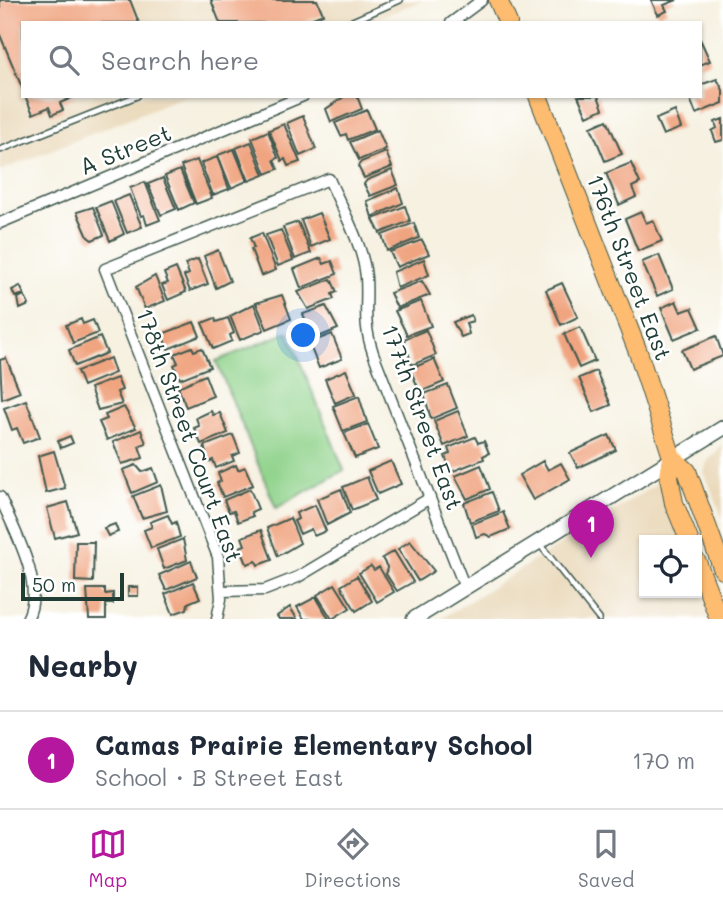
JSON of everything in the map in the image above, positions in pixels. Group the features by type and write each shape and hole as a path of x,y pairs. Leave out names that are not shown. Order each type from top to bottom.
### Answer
{"main road":[{"path":"498,0 507,21"},
{"name":"176th Street East","path":"539,98 616,290 673,457 687,471 723,570"},
{"name":"176th Street East","path":"673,457 669,477 674,503 687,535"},
{"path":"702,575 719,619"}],"street":[{"path":"454,21 482,0"},
{"name":"A Street","path":"0,223 298,98"},
{"name":"178th Street Court East","path":"217,619 221,591 218,557 105,269 330,179"},
{"name":"177th Street East","path":"330,179 362,260 366,277 364,316 368,335 465,588"},
{"path":"425,616 465,588 723,428"},
{"path":"0,497 32,584 32,605 27,619"},
{"path":"221,591 265,590 298,578 430,498"}],"lane":[{"path":"353,21 400,0"},
{"path":"0,150 132,98"},
{"path":"538,542 595,618"}],"shaded area":[{"path":"0,0 423,0 371,21 21,21 21,98 179,98 0,171"},
{"path":"723,444 723,518 704,472 707,462"},
{"path":"661,481 681,535 639,535 639,598 702,598 702,589 713,619 441,619"}],"green space":[{"path":"288,332 344,470 276,508 216,361"}],"building":[{"path":"0,0 130,0 138,21 21,21 21,85 0,35"},
{"path":"211,0 317,0 323,14 306,21 219,21"},
{"path":"651,0 677,0 664,5 667,11 658,15"},
{"path":"702,43 710,61 702,64"},
{"path":"717,79 723,90 723,103 696,114 690,98 702,98 702,84"},
{"path":"26,98 71,98 60,103 63,110 52,115 49,107 33,114"},
{"path":"342,98 358,98 362,109 331,122 326,109"},
{"path":"579,98 599,98 603,109 587,116"},
{"path":"367,110 375,129 348,140 346,134 341,136 335,123"},
{"path":"675,111 681,128 663,135 656,119"},
{"path":"303,116 316,149 300,156 287,123"},
{"path":"723,119 723,140 716,142 712,131 717,128 715,122"},
{"path":"607,120 622,154 605,161 591,127"},
{"path":"284,124 300,162 288,166 285,159 282,161 269,130"},
{"path":"378,130 386,149 359,160 350,142"},
{"path":"268,131 278,158 274,160 278,169 266,174 252,138"},
{"path":"251,142 264,175 249,181 236,148"},
{"path":"234,149 247,181 231,188 218,155"},
{"path":"386,152 392,167 364,178 358,166 361,162"},
{"path":"217,157 229,189 213,195 201,163"},
{"path":"197,160 212,198 196,204 181,166"},
{"path":"631,163 640,183 632,187 636,197 619,205 606,173"},
{"path":"180,170 194,203 179,210 165,176"},
{"path":"392,170 398,185 370,196 364,184 367,180"},
{"path":"163,178 176,209 161,215 148,184"},
{"path":"145,182 160,220 147,225 130,188"},
{"path":"398,188 403,203 372,217 367,201"},
{"path":"129,195 142,227 127,233 114,201"},
{"path":"111,201 124,234 110,241 96,207"},
{"path":"405,206 410,221 380,233 373,219"},
{"path":"93,207 104,235 92,240 88,237 77,212"},
{"path":"641,212 646,223 653,220 662,241 638,251 625,219"},
{"path":"319,213 330,239 311,247 301,220"},
{"path":"298,222 311,253 295,259 283,227"},
{"path":"414,223 419,238 387,251 382,235"},
{"path":"281,230 293,260 278,266 266,235"},
{"path":"262,233 276,270 261,276 250,238"},
{"path":"422,240 429,254 397,267 390,252"},
{"path":"218,250 230,281 216,288 204,256"},
{"path":"659,255 673,289 657,296 642,262"},
{"path":"321,258 324,264 332,261 337,274 301,288 294,269"},
{"path":"198,259 208,284 190,291 184,276 189,274 185,264"},
{"path":"424,259 429,275 397,288 393,272"},
{"path":"176,268 186,292 168,300 162,285 168,283 164,273"},
{"path":"155,276 165,301 145,309 136,287"},
{"path":"331,279 337,292 332,294 334,299 308,309 298,292"},
{"path":"422,281 430,295 397,308 390,293"},
{"path":"562,283 578,317 561,325 546,290"},
{"path":"20,286 24,294 15,297 12,290"},
{"path":"24,295 29,305 20,309 18,298"},
{"path":"282,295 291,319 267,329 256,303"},
{"path":"421,301 431,326 407,335 395,311"},
{"path":"676,301 681,312 692,308 701,328 674,339 661,308"},
{"path":"254,304 264,330 240,340 230,316"},
{"path":"326,306 338,329 313,339 303,314"},
{"path":"471,315 473,321 466,323 469,334 461,337 453,322"},
{"path":"215,318 216,322 228,318 234,333 230,335 232,341 213,349 202,323"},
{"path":"81,319 83,324 93,320 98,333 73,343 66,325"},
{"path":"194,322 200,336 168,349 162,334"},
{"path":"580,327 595,361 579,368 564,334"},
{"path":"426,330 436,355 412,365 404,339"},
{"path":"332,334 342,359 319,368 309,343"},
{"path":"716,336 723,356 690,369 682,350"},
{"path":"100,337 107,353 75,366 69,350"},
{"path":"192,347 194,351 202,348 210,367 180,379 174,365 178,363 174,354"},
{"path":"6,358 20,392 2,399 0,360"},
{"path":"110,358 115,373 83,386 77,371"},
{"path":"434,359 444,382 420,392 410,369"},
{"path":"346,370 356,394 335,403 325,379"},
{"path":"596,371 611,405 594,412 579,378"},
{"path":"205,375 213,396 186,407 178,387"},
{"path":"117,378 122,390 117,392 122,404 98,410 90,388"},
{"path":"448,385 457,408 431,419 424,394"},
{"path":"359,396 367,422 343,431 333,406"},
{"path":"26,400 40,437 23,443 17,428 12,430 4,408"},
{"path":"124,407 136,428 107,440 99,422 107,419 105,415"},
{"path":"211,411 213,415 220,413 228,433 201,444 194,428 199,426 196,418"},
{"path":"458,411 468,436 444,446 434,421"},
{"path":"368,424 378,449 355,458 344,433"},
{"path":"141,430 146,443 139,446 143,458 122,464 113,442"},
{"path":"233,435 240,453 232,456 234,461 216,468 213,460 209,462 204,446"},
{"path":"609,435 616,450 578,468 570,453"},
{"path":"70,436 73,443 61,448 58,441"},
{"path":"475,437 478,443 484,441 489,453 483,456 484,459 451,472 445,456 450,454 448,448"},
{"path":"54,451 65,488 46,493 38,456"},
{"path":"391,461 401,484 378,494 368,471"},
{"path":"543,461 548,470 561,463 570,479 533,500 519,475"},
{"path":"136,465 142,472 153,468 158,482 132,493 123,470"},
{"path":"236,465 238,470 245,467 253,485 223,497 217,483 221,481 218,473"},
{"path":"481,465 490,489 467,499 455,476"},
{"path":"367,477 376,500 352,510 343,487"},
{"path":"161,485 167,511 142,518 133,496"},
{"path":"250,489 258,509 251,512 253,516 238,522 234,511 229,512 224,500"},
{"path":"341,489 350,513 327,525 317,499"},
{"path":"492,492 499,511 470,522 464,503"},
{"path":"68,502 77,532 55,538 47,508"},
{"path":"315,505 326,531 314,536 311,529 300,534 294,521 298,519 296,513"},
{"path":"503,512 510,529 491,537 485,534 476,537 472,524"},
{"path":"168,515 172,524 176,522 180,537 151,548 144,530 152,527 150,522"},
{"path":"290,518 300,543 278,556 267,528"},
{"path":"115,524 118,532 108,536 104,528"},
{"path":"261,530 272,560 258,565 256,561 247,564 240,547 245,545 242,537"},
{"path":"183,539 187,560 164,569 157,549"},
{"path":"410,541 434,571 418,581 398,549"},
{"path":"76,542 94,542 93,582 75,581"},
{"path":"394,551 413,582 397,591 386,574 387,567 382,558"},
{"path":"191,561 197,577 166,590 159,575"},
{"path":"371,566 374,570 379,567 394,592 377,602 359,573"},
{"path":"357,576 372,601 356,611 341,586"},
{"path":"193,582 200,598 188,603 187,609 173,614 165,594"},
{"path":"335,584 350,608 332,619 317,595"},
{"path":"128,587 138,587 138,596 128,596"},
{"path":"87,589 105,589 105,594 113,593 113,604 106,604 106,619 89,619"},
{"path":"316,597 329,619 304,619 297,607"},
{"path":"290,607 297,619 279,619 277,616"}],"place":[{"name":"Camas Prairie Elementary School","path":"591,558"}]}
